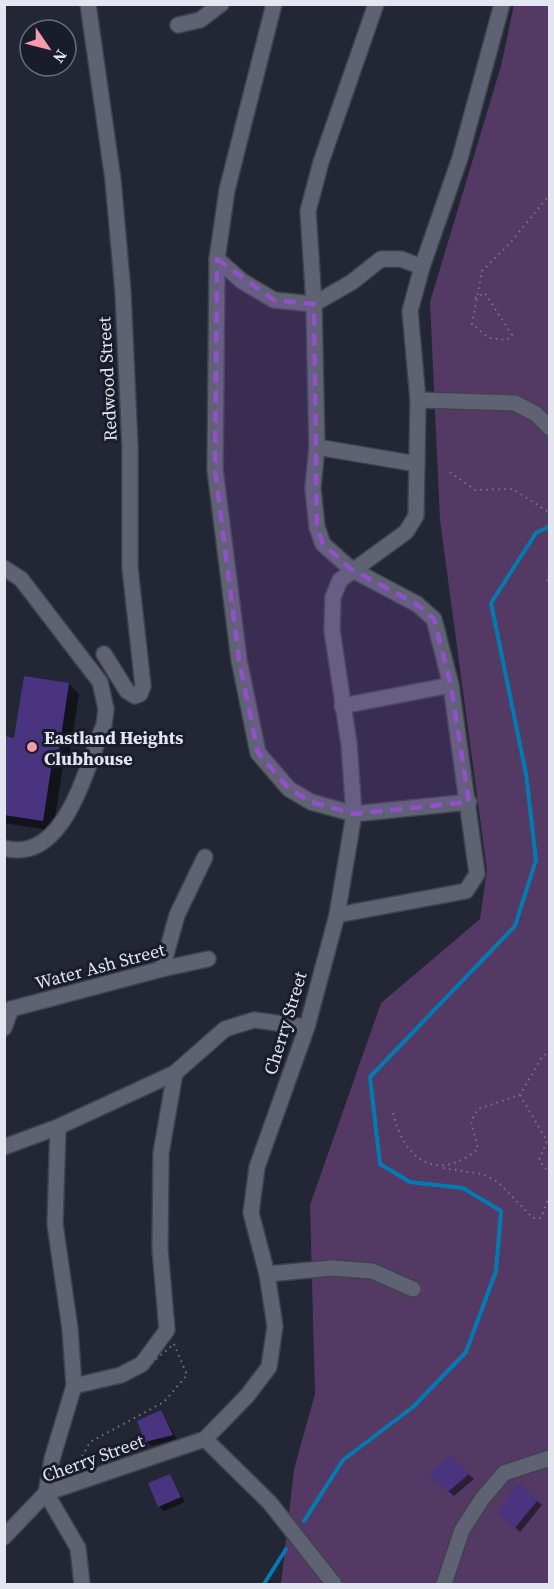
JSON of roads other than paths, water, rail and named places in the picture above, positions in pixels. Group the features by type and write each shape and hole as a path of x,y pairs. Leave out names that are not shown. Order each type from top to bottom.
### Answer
{"street":[{"name":"Redwood Street","path":"88,4 113,180 123,292 130,447 130,568 142,680 140,694 135,696 127,691 104,654"},
{"path":"178,25 200,21 221,4"},
{"path":"274,4 226,190 217,259 215,470 239,660 258,753 289,789 311,802 354,814 469,802"},
{"path":"337,915 466,891 477,874 469,802 451,685 434,619 417,604 351,569 323,544 317,527 313,488 317,447 314,304 308,211 321,162 376,4"},
{"name":"Cherry Street","path":"4,1537 46,1493 205,1439 247,1396 269,1367 275,1326 267,1274 251,1213 257,1167 307,1027 337,915 354,814 349,744 332,630 333,597 340,580 351,569 406,532 416,516 418,400 410,311 422,267 460,158 502,4"},
{"path":"217,259 242,280 274,300 314,304 352,282 381,259 402,259 422,267"},
{"path":"418,400 515,404 536,414 549,428"},
{"path":"317,447 417,464"},
{"path":"4,568 21,579 96,676 105,695 106,709 104,725 69,815 59,830 29,847 4,848"},
{"path":"342,706 451,685"},
{"path":"162,969 177,915 205,856"},
{"name":"Water Ash Street","path":"8,1006 208,959"},
{"path":"4,1028 8,1006"},
{"path":"4,1147 58,1127 175,1072 225,1029 254,1020 307,1027"},
{"path":"74,1386 121,1375 142,1364 167,1330 160,1249 161,1153 175,1072"},
{"path":"58,1127 55,1224 70,1329 74,1386 52,1459 46,1493 78,1548 82,1584"},
{"path":"267,1274 332,1268 372,1271 413,1289"},
{"path":"205,1439 270,1503 334,1584"},
{"path":"444,1584 462,1530 482,1499 504,1473 549,1458"}],"waterway":[{"path":"304,1521 343,1460 413,1407 466,1352 496,1271 501,1211 463,1188 410,1182 380,1164 370,1077 515,926 536,860 526,774 491,603 536,533 550,526"},
{"path":"264,1584 286,1549"}],"place":[{"name":"Eastland Heights Clubhouse","path":"32,747"}]}
